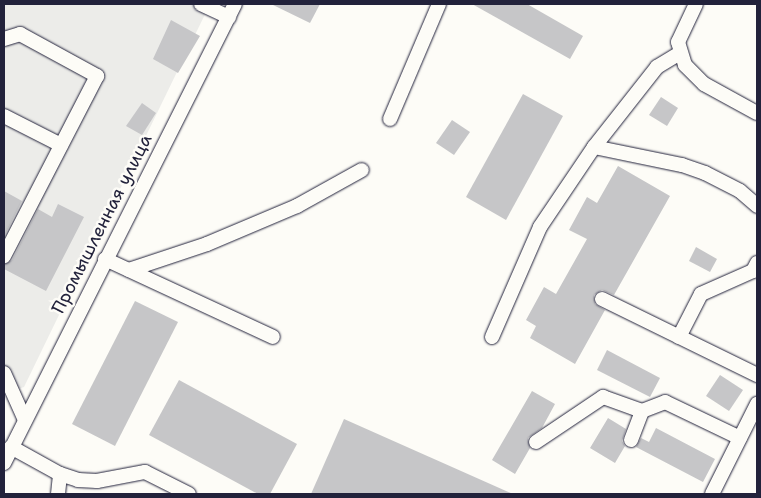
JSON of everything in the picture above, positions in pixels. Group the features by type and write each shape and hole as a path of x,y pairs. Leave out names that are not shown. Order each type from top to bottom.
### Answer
{"street":[{"path":"201,4 229,17"},
{"name":"Промышленная улица","path":"4,463 235,4"},
{"path":"390,119 439,4"},
{"path":"696,4 682,28 678,42 680,53 692,74 704,84 757,113"},
{"path":"4,39 20,34 97,76 4,256"},
{"path":"492,337 540,227 594,147 657,67 680,53"},
{"path":"4,116 61,144"},
{"path":"594,147 682,165 705,173 740,191 757,206"},
{"path":"129,270 207,244 297,206 362,170"},
{"path":"105,259 273,337"},
{"path":"679,337 701,294 753,271 757,263"},
{"path":"602,299 757,375"},
{"path":"4,373 25,420"},
{"path":"536,442 603,397 642,411 665,402 740,438"},
{"path":"712,494 757,404"},
{"path":"631,440 642,411"},
{"path":"11,447 60,474 97,481 144,472 189,494"},
{"path":"58,494 60,474"}],"shaded area":[{"path":"4,4 210,4 24,387 4,394"}],"building":[{"path":"271,4 320,4 310,23"},
{"path":"472,4 527,4 583,36 570,59"},
{"path":"171,20 200,36 178,73 153,59"},
{"path":"523,94 563,116 506,220 466,197"},
{"path":"661,97 678,108 667,126 649,115"},
{"path":"142,103 156,113 142,135 126,126"},
{"path":"452,120 470,132 454,155 436,143"},
{"path":"618,166 670,196 614,295 602,290 594,295 595,304 605,310 575,364 530,338 536,326 526,320 544,287 556,294 587,239 569,230 587,197 597,203"},
{"path":"4,191 22,201 4,237"},
{"path":"58,204 84,217 46,291 4,269 4,265 12,260 38,209 52,217"},
{"path":"696,247 717,259 710,272 689,261"},
{"path":"135,301 178,322 115,446 72,424"},
{"path":"607,350 660,378 650,397 597,370"},
{"path":"720,375 743,390 729,411 706,396"},
{"path":"179,380 297,444 270,494 258,494 149,435"},
{"path":"532,391 555,404 542,428 528,438 530,448 515,474 492,460"},
{"path":"608,418 626,429 622,441 625,446 615,463 590,448"},
{"path":"344,419 513,494 311,494"},
{"path":"656,428 715,459 703,482 636,447 641,438 649,442"}]}
